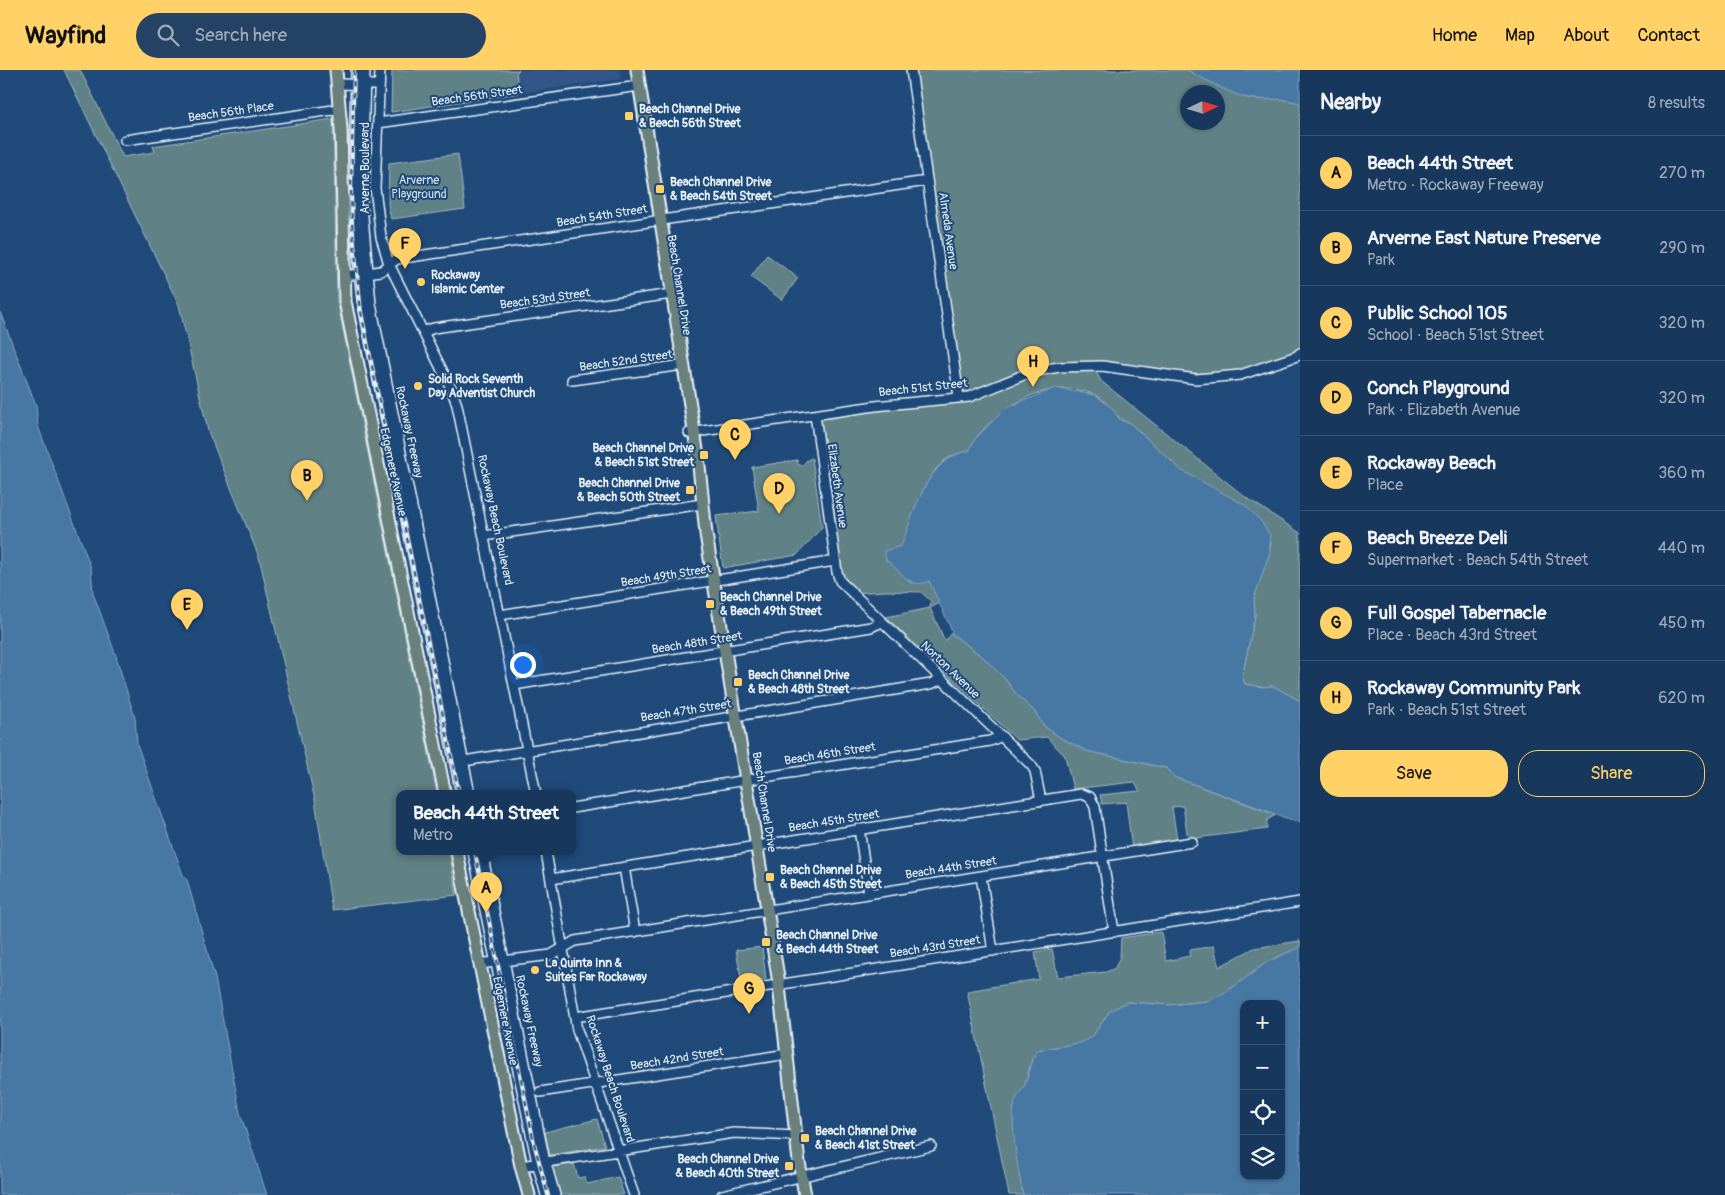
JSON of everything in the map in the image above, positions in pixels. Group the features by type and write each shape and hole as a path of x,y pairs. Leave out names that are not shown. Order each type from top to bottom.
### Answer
{"main road":[{"path":"336,70 340,109"},
{"name":"Beach Channel Drive","path":"629,70 636,87"},
{"name":"Beach Channel Drive","path":"637,70 636,87 725,651 780,984 796,1136 805,1195"},
{"name":"Edgemere Avenue","path":"340,109 344,302 444,790"},
{"name":"Edgemere Avenue","path":"458,855 521,1166 529,1195"}],"street":[{"name":"Rockaway Freeway","path":"356,70 360,84 363,273 459,762 461,790"},
{"name":"Rockaway Freeway","path":"360,84 365,70"},
{"name":"Arverne Boulevard","path":"380,70 376,209 381,237 389,264"},
{"name":"Almeda Avenue","path":"911,70 959,396"},
{"path":"337,84 380,85"},
{"name":"Beach 56th Street","path":"378,123 636,87"},
{"name":"Beach 56th Place","path":"125,140 340,109"},
{"name":"Beach 54th Street","path":"344,276 381,271 397,259 927,181"},
{"name":"Rockaway Beach Boulevard","path":"389,264 456,401 535,790"},
{"name":"Beach 53rd Street","path":"423,332 434,328 670,294"},
{"name":"Beach 51st Street","path":"692,433 815,415 959,396 972,396 1024,374 1050,368 1102,366 1196,379 1237,375 1297,356 1300,353"},
{"name":"Beach 52nd Street","path":"572,380 681,366"},
{"name":"Elizabeth Avenue","path":"815,415 835,561"},
{"path":"484,536 702,504"},
{"name":"Beach 49th Street","path":"500,615 835,561"},
{"name":"Norton Avenue","path":"835,561 842,584 1002,736 1034,769 1041,801"},
{"name":"Beach 48th Street","path":"514,685 871,627 882,622"},
{"name":"Beach 47th Street","path":"440,766 527,749 931,684 942,679"},
{"name":"Beach 46th Street","path":"576,807 990,741 1002,736"},
{"name":"Rockaway Freeway","path":"459,762 469,790"},
{"name":"Beach 45th Street","path":"551,879 1078,794 1090,797 1095,807 1103,857"},
{"path":"859,829 870,894"},
{"name":"Beach 44th Street","path":"480,964 551,954 575,941 1192,842"},
{"name":"Rockaway Freeway","path":"474,855 500,961"},
{"name":"Rockaway Freeway","path":"482,855 500,961 546,1195"},
{"name":"Rockaway Beach Boulevard","path":"547,855 575,1017 634,1195"},
{"path":"1103,857 1114,932"},
{"path":"624,867 635,932"},
{"path":"981,876 993,951"},
{"name":"Beach 43rd Street","path":"575,1017 1300,902"},
{"name":"Beach 42nd Street","path":"540,1092 788,1054"},
{"path":"521,1166 738,1132 796,1136"},
{"path":"722,1195 931,1146"},
{"name":"Rockaway Freeway","path":"541,1163 555,1195"}],"shaded area":[{"path":"519,70 620,70 622,79 519,93 516,73"},
{"path":"1187,70 1300,70 1300,103 1247,98 1225,89 1225,85 1216,85"},
{"path":"0,312 36,405 38,426 91,568 93,593 115,653 135,718 137,744 183,875 187,880 215,978 240,1113 267,1195 0,1195"},
{"path":"1055,388 1095,395 1112,408 1120,420 1130,423 1181,470 1245,505 1260,520 1270,535 1270,552 1254,598 1255,615 1242,677 1245,684 1262,687 1273,686 1300,701 1300,823 1174,777 1166,768 1087,751 1061,738 1045,727 1034,711 983,657 951,633 952,631 929,581 916,583 911,581 886,560 884,551 901,546 924,488 942,464 954,455 969,451 975,439 1004,409"},
{"path":"1300,947 1300,1195 1023,1195 1015,1146 1014,1108 1016,1099 1024,1086 1038,1050 1080,1043 1092,1037 1110,1011 1127,1002 1169,1005 1208,1001 1228,991 1267,962"}],"green space":[{"path":"64,70 80,70 123,157 155,152 153,146 333,119 337,300 436,790 396,790 396,855 450,855 457,895 332,910 315,800 259,557 208,431 179,305"},
{"path":"392,70 519,70 516,73 519,93 391,112"},
{"path":"911,70 1187,70 1216,85 1180,85 1180,130 1225,130 1225,89 1247,98 1300,103 1300,353 1240,375 1196,379 1093,366 1101,381 1244,496 1300,533 1300,701 1273,686 1262,687 1245,684 1242,677 1255,615 1254,598 1271,543 1181,470 1130,423 1116,415 1105,402 1095,395 1078,390 1062,389 1045,391 1029,397 1014,404 1000,414 976,438 969,451 953,456 940,464 924,490 907,535 900,547 886,560 895,566 911,583 929,581 940,603 930,608 931,601 921,592 886,591 852,593 842,583 815,415 959,396"},
{"name":"Arverne Playground","path":"458,154 465,209 391,219 388,204 389,163"},
{"path":"767,255 798,278 782,300 751,277"},
{"path":"812,458 822,527 797,555 723,568 716,516 759,511 752,467 797,460 798,465 803,465"},
{"path":"930,608 945,641 951,633 983,657 1034,711 1045,727 1061,738 1087,751 1166,768 1174,777 1276,815 1267,820 1267,829 1188,839 1183,806 1172,807 1177,840 1132,849 1126,802 1102,804 1100,795 1140,791 1134,782 1073,789 1065,756 1047,737 1017,740 886,617"},
{"path":"1161,932 1166,961 1190,956 1190,950 1214,946 1219,967 1254,948 1300,941 1300,947 1267,962 1228,991 1208,1001 1169,1005 1127,1002 1110,1011 1092,1037 1080,1043 1038,1050 1032,1059 1025,1085 1016,1100 1017,1156 1023,1195 1009,1195 967,991 1039,979 1035,952 1052,949 1058,977 1106,972 1115,968 1120,957 1121,938"},
{"path":"762,947 766,979 742,983 736,950"},
{"path":"597,1119 605,1146 550,1155 545,1132"},
{"path":"574,1164 578,1178 584,1177 587,1184 618,1177 624,1195 560,1195 551,1167"}],"railway":[{"path":"354,70 351,190 352,223 361,312 458,790"},
{"path":"476,855 534,1143 548,1195"}],"place":[{"name":"Beach Channel Drive & Beach 56th Street","path":"629,116"},
{"name":"Beach Channel Drive & Beach 54th Street","path":"660,189"},
{"name":"Beach Breeze Deli","path":"405,269"},
{"name":"Rockaway Islamic Center","path":"421,282"},
{"name":"Solid Rock Seventh Day Adventist Church","path":"418,386"},
{"name":"Rockaway Community Park","path":"1033,387"},
{"name":"Beach Channel Drive & Beach 51st Street","path":"704,455"},
{"name":"Public School 105","path":"735,460"},
{"name":"Beach Channel Drive & Beach 50th Street","path":"690,490"},
{"name":"Arverne East Nature Preserve","path":"307,501"},
{"name":"Conch Playground","path":"779,514"},
{"name":"Beach Channel Drive & Beach 49th Street","path":"710,604"},
{"name":"Rockaway Beach","path":"187,630"},
{"name":"Beach Channel Drive & Beach 48th Street","path":"738,682"},
{"name":"Beach Channel Drive & Beach 45th Street","path":"770,877"},
{"name":"Beach 44th Street","path":"486,913"},
{"name":"Beach Channel Drive & Beach 44th Street","path":"766,942"},
{"name":"La Quinta Inn & Suites Far Rockaway","path":"535,970"},
{"name":"Full Gospel Tabernacle","path":"749,1014"},
{"name":"Beach Channel Drive & Beach 41st Street","path":"805,1138"},
{"name":"Beach Channel Drive & Beach 40th Street","path":"789,1166"}]}
